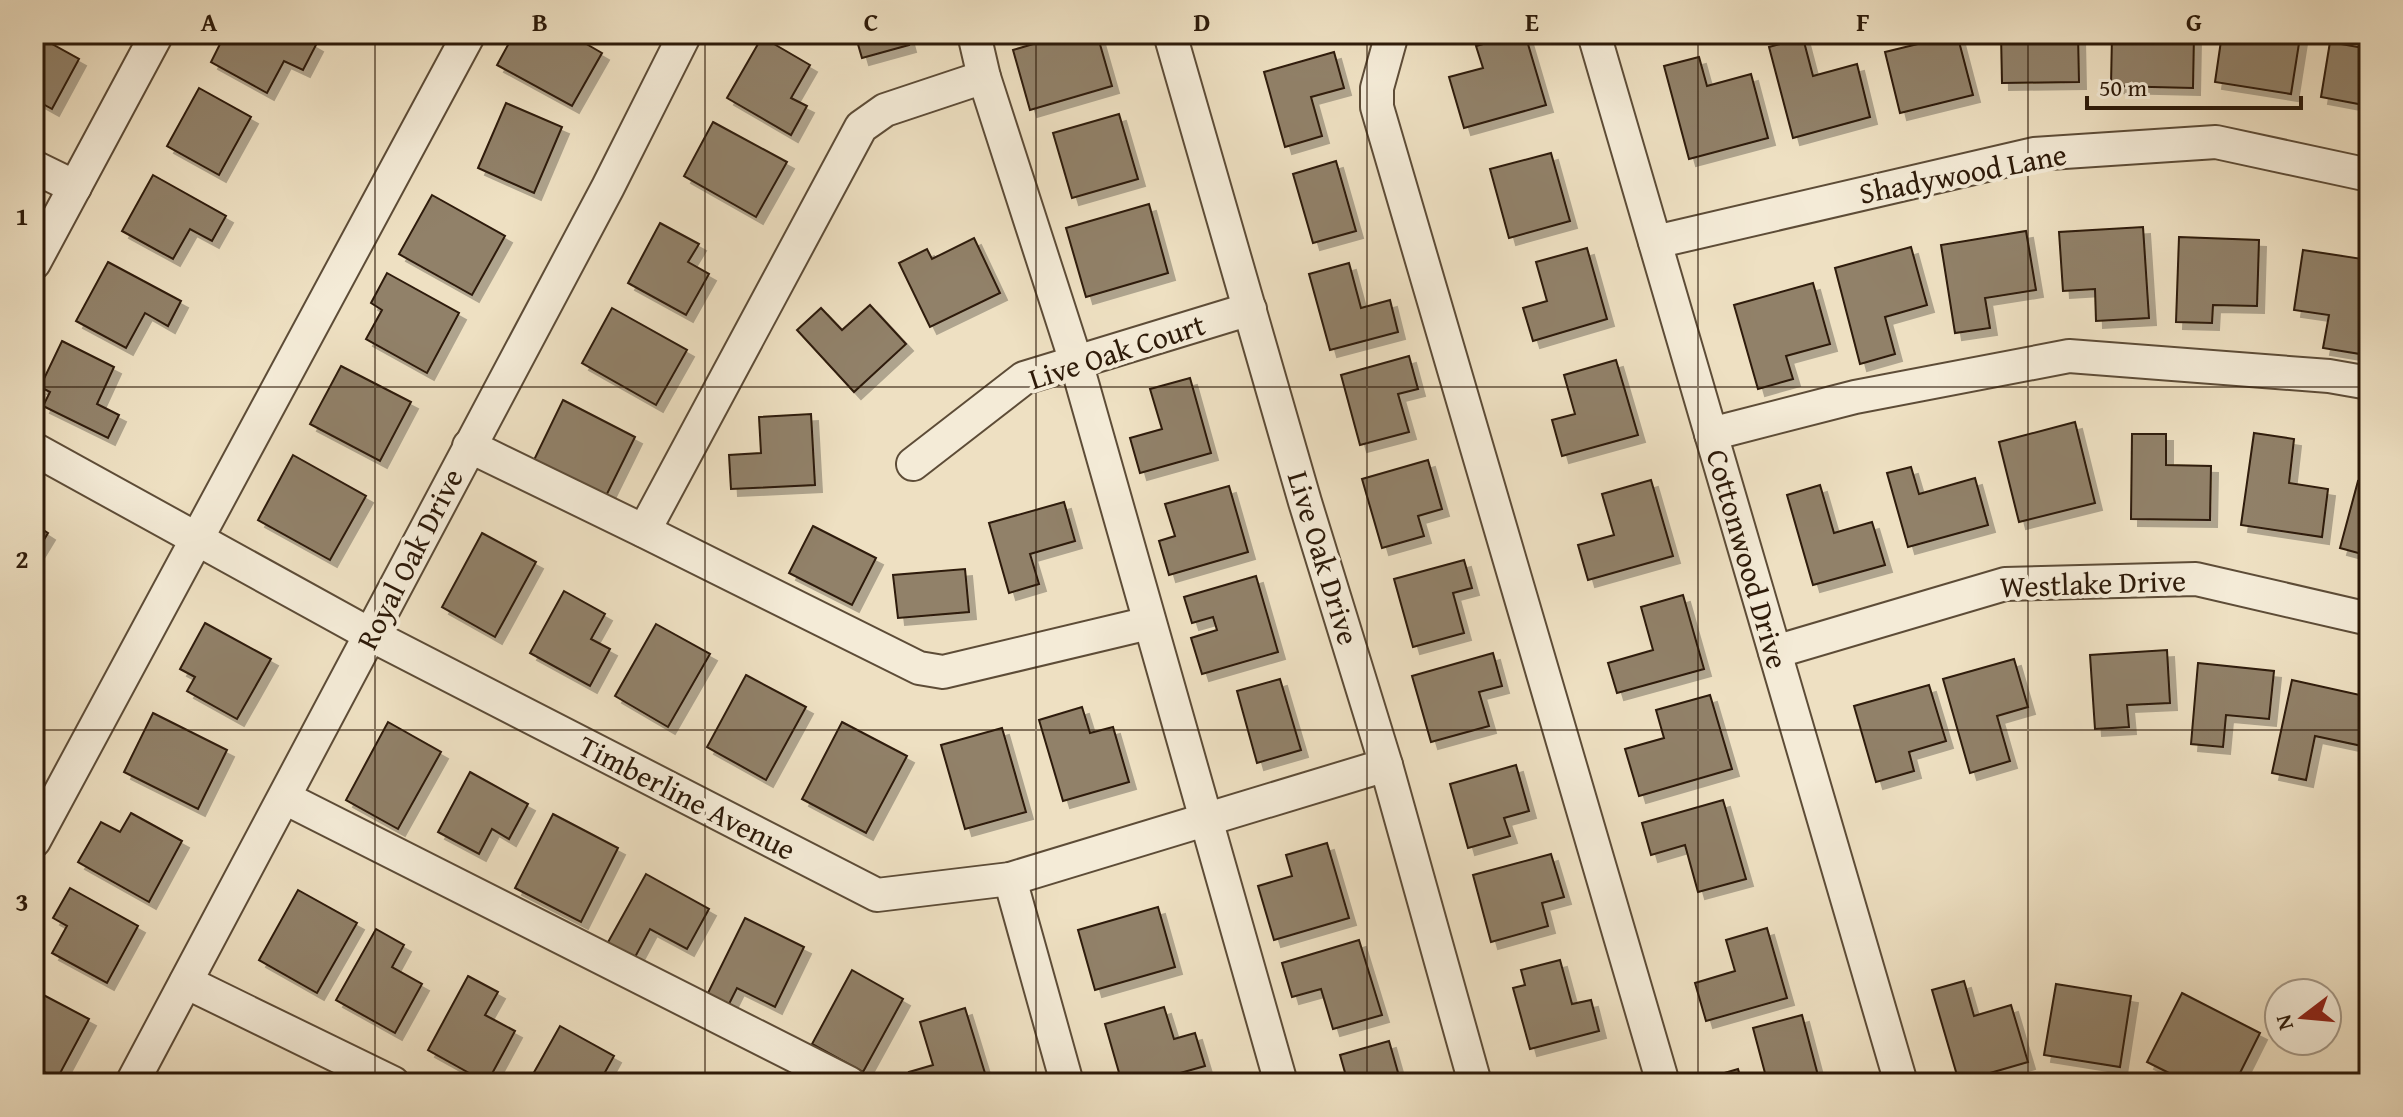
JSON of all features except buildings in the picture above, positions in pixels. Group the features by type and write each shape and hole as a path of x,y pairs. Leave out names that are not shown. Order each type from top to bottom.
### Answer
{"street":[{"path":"34,263 157,34"},
{"path":"34,841 469,34"},
{"name":"Royal Oak Drive","path":"132,1083 608,187 685,34"},
{"path":"974,34 984,77 1076,362 1281,1083"},
{"name":"Live Oak Drive","path":"1170,34 1305,502 1386,765 1475,1083"},
{"path":"1388,34 1390,41 1377,88 1377,107 1663,1083"},
{"name":"Cottonwood Drive","path":"1594,34 1901,1083"},
{"path":"644,531 861,127 885,110 984,77"},
{"name":"Shadywood Lane","path":"1655,242 2034,154 2216,142 2369,175"},
{"path":"34,167 75,187"},
{"name":"Live Oak Court","path":"913,464 1024,378 1250,309"},
{"path":"1711,434 1855,397 2069,356 2329,376 2369,383"},
{"path":"469,446 919,668 943,672 1149,623"},
{"name":"Timberline Avenue","path":"34,449 371,635 877,895 1010,879 1386,765"},
{"name":"Westlake Drive","path":"1775,652 2005,584 2196,579 2369,619"},
{"path":"285,798 849,1083"},
{"path":"1010,879 1067,1083"},
{"path":"186,982 393,1083"}]}
